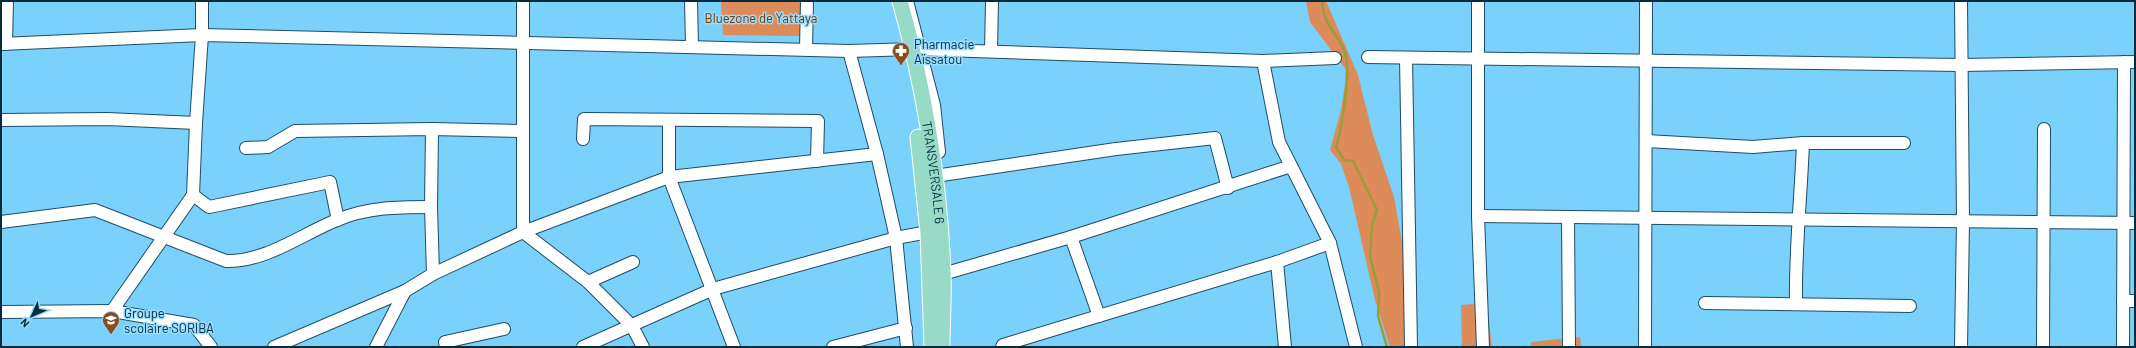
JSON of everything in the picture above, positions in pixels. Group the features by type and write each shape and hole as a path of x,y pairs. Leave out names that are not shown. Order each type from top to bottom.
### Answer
{"main road":[{"name":"TRANSVERSALE 6","path":"890,1 913,49 915,107 928,232 932,347"},
{"name":"TRANSVERSALE 6","path":"900,1 913,49 938,175 946,273 942,347"}],"street":[{"path":"6,1 4,44 202,35 849,51 913,49 1263,61 1335,58"},
{"path":"112,311 193,195 202,35 202,1"},
{"path":"523,1 523,232"},
{"path":"691,1 692,46"},
{"path":"806,49 808,1"},
{"path":"908,1 913,49"},
{"path":"991,51 992,1"},
{"path":"1478,1 1478,216 1483,347"},
{"path":"1645,347 1646,1"},
{"path":"1961,1 1963,221 1961,347"},
{"path":"849,51 877,154 896,238 906,328 906,347"},
{"path":"1368,57 1962,65 2129,62 2129,301 2123,347"},
{"path":"1406,58 1411,347"},
{"path":"1263,61 1279,142 1330,243 1356,347"},
{"path":"1,120 107,119 196,122"},
{"path":"583,139 584,119 818,121 817,161"},
{"path":"669,120 669,177 693,244 713,289 734,347"},
{"path":"2043,347 2044,128"},
{"path":"246,148 268,147 295,131 432,129 523,131"},
{"path":"432,129 431,207 433,274"},
{"path":"938,175 1116,149 1215,138 1228,188"},
{"path":"1646,141 1753,147 1803,142 1904,143"},
{"path":"1796,304 1795,262 1800,219 1803,142"},
{"path":"274,347 406,291 433,274 523,232 669,177 877,154"},
{"path":"949,347 946,273 1071,237 1228,188 1291,166"},
{"path":"193,195 209,207 225,205 330,182 338,220"},
{"path":"1,222 95,210 226,261 240,261 290,244 338,220 384,207 431,207"},
{"path":"1478,216 2129,223"},
{"path":"1568,217 1569,347"},
{"path":"523,232 588,282 632,326 643,347"},
{"path":"583,347 713,289 896,238 928,232"},
{"path":"1071,237 1099,316"},
{"path":"1002,347 1003,345 1277,262 1330,243"},
{"path":"588,282 633,262"},
{"path":"1277,262 1283,346"},
{"path":"376,347 406,291"},
{"path":"1705,303 1910,306"},
{"path":"1,312 112,311 194,325 211,347"},
{"path":"833,347 906,328"},
{"path":"446,347 445,342 504,329"}],"green space":[{"name":"Bluezone de Yattaya","path":"721,1 801,1 800,36 723,35"},
{"path":"1306,1 1326,1 1358,75 1373,135 1394,197 1406,264 1414,347 1390,347 1375,300 1349,187 1341,164 1330,150 1341,110 1347,71 1310,22"},
{"path":"1487,303 1492,347 1462,347 1461,305"},
{"path":"1580,337 1581,347 1531,347 1531,342"}],"waterway":[{"path":"1322,1 1327,22 1341,43 1346,59 1347,84 1341,126 1336,147 1344,160 1353,161 1377,210 1372,225 1370,256 1379,292 1378,316 1387,347"}],"place":[{"name":"Pharmacie Aïssatou","path":"901,66"},
{"name":"Groupe scolaire SORIBA","path":"111,335"}]}
